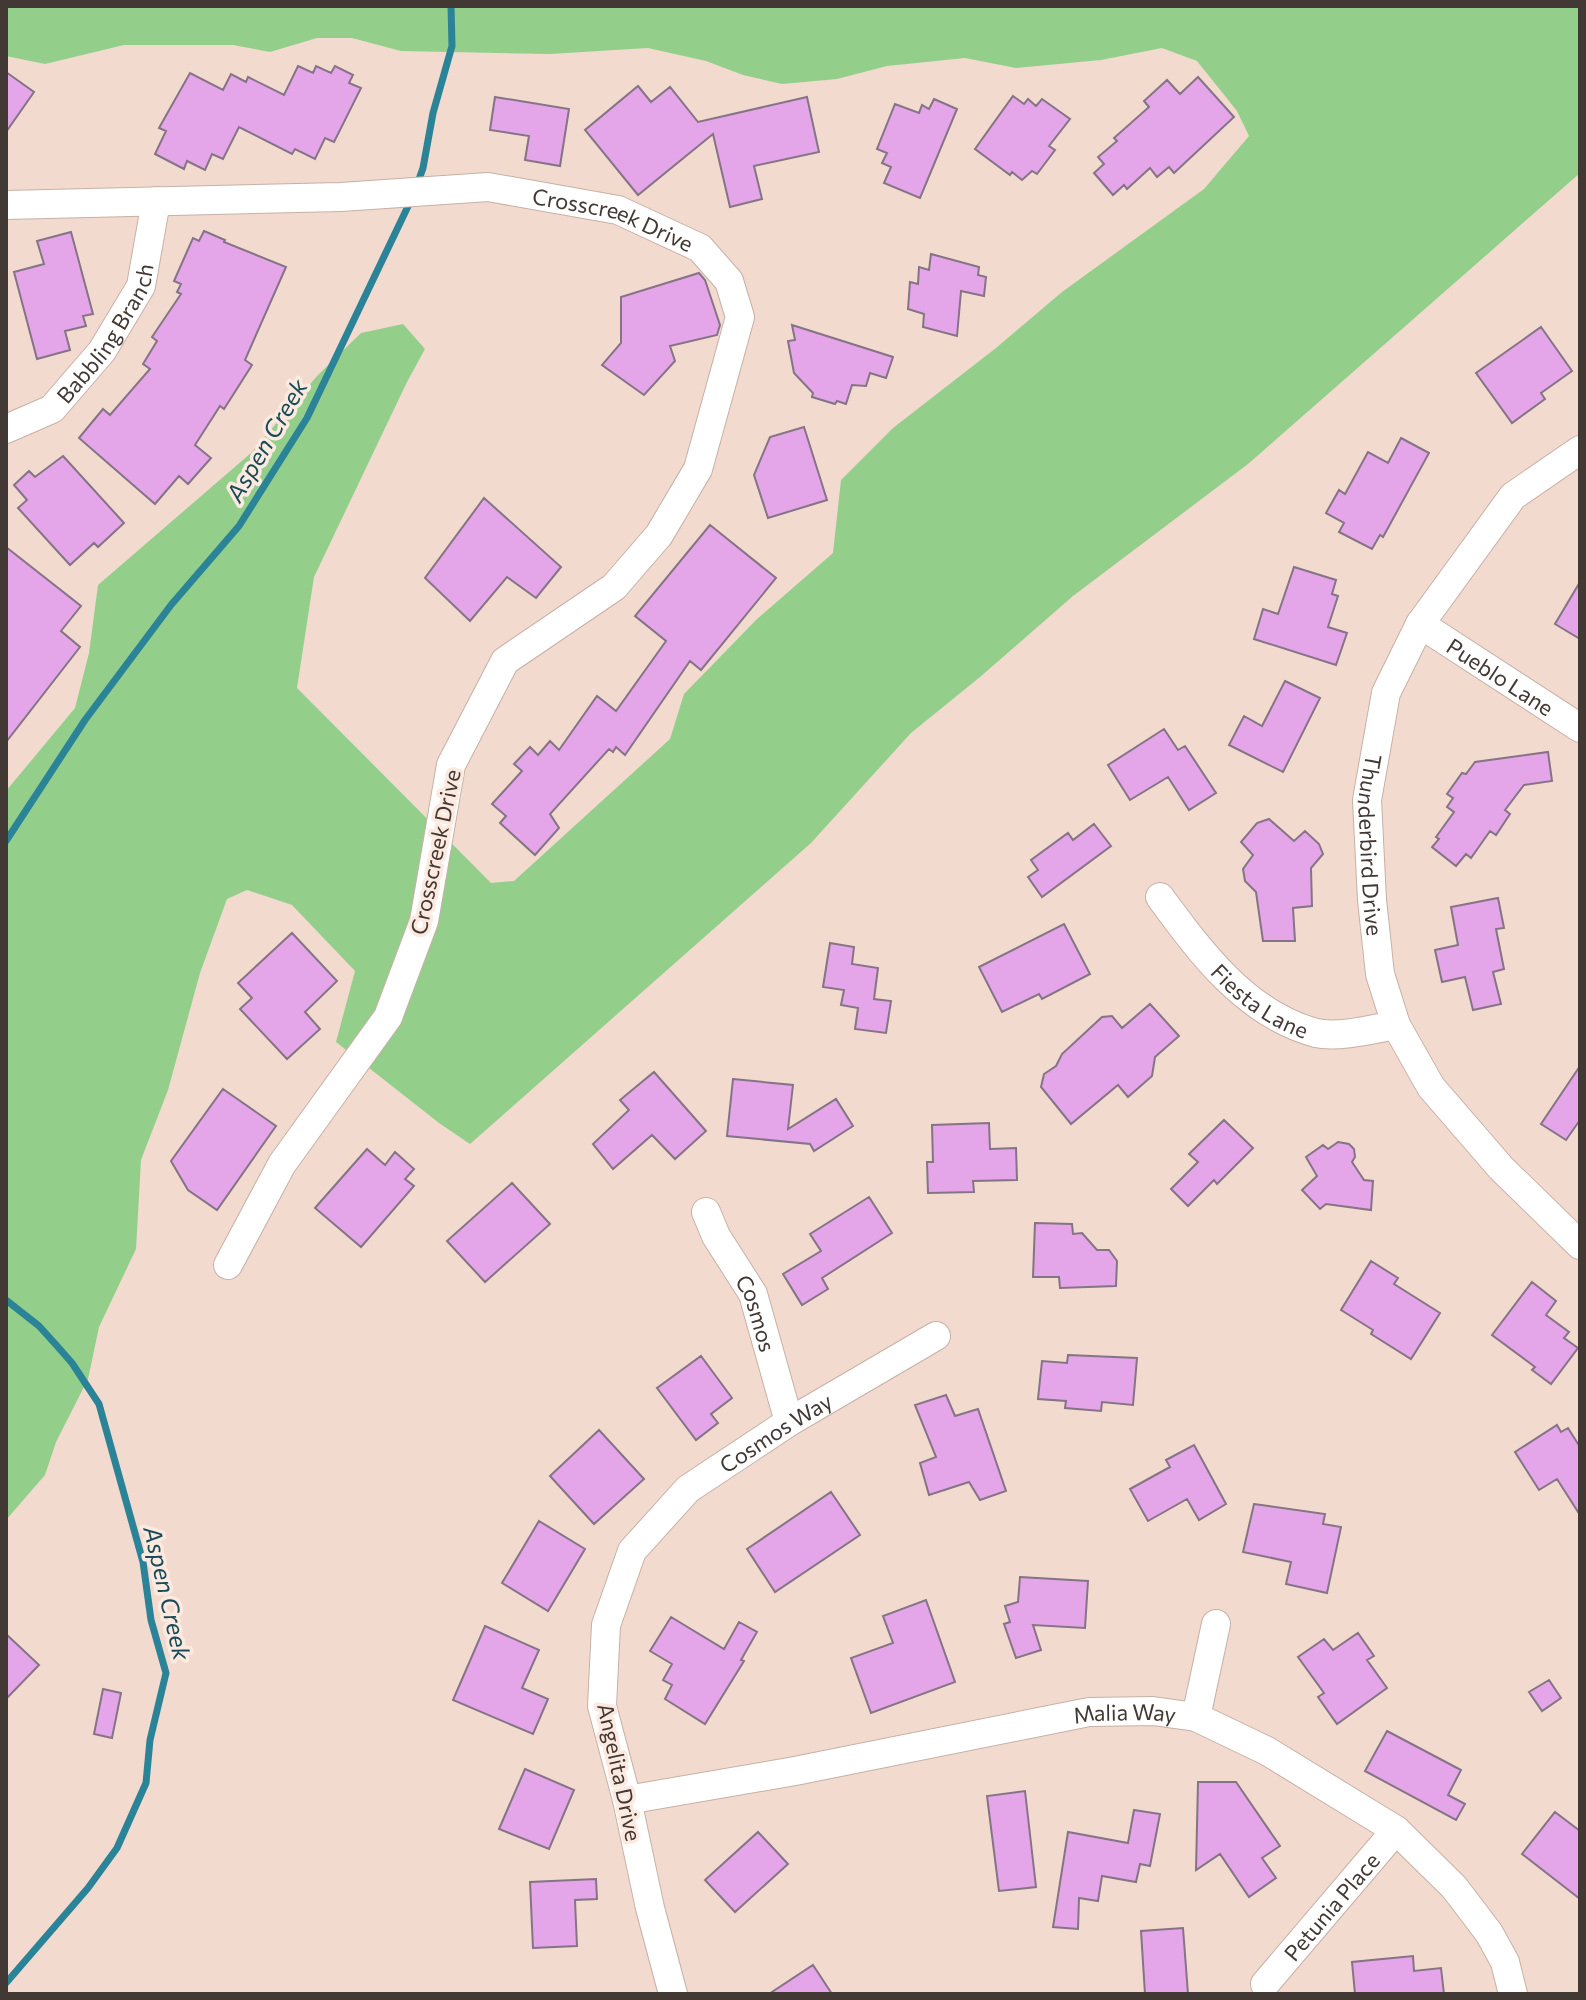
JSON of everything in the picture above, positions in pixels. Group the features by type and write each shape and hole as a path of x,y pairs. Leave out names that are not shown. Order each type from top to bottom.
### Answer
{"street":[{"name":"Crosscreek Drive","path":"6,205 341,197 488,187 618,210 700,248 729,281 740,317 698,469 659,535 614,587 505,661 451,765 424,921 388,1017 282,1164 228,1265"},
{"name":"Babbling Branch","path":"6,429 52,409 102,351 141,286 156,201"},
{"name":"Thunderbird Drive","path":"1580,450 1513,496 1420,624 1386,693 1367,800 1372,900 1380,974 1396,1025 1431,1087 1501,1168 1580,1245"},
{"name":"Pueblo Lane","path":"1420,624 1580,728"},
{"name":"Fiesta Lane","path":"1160,897 1223,978 1275,1015 1318,1033 1361,1032 1396,1025"},
{"name":"Cosmos","path":"706,1212 716,1236 753,1294 789,1422"},
{"name":"Cosmos Way","path":"632,1551 688,1489 789,1422 936,1336"},
{"name":"Angelita Drive","path":"632,1551 606,1625 602,1706 673,1994"},
{"path":"1196,1717 1216,1624"},
{"name":"Malia Way","path":"627,1800 795,1771 1089,1712 1153,1711 1196,1717 1267,1751 1396,1830 1454,1887 1489,1933 1505,1962 1513,1994"},
{"name":"Petunia Place","path":"1265,1984 1396,1830"}],"green space":[{"path":"6,6 1580,6 1580,173 1248,464 1073,596 911,733 811,843 470,1144 336,1042 355,971 292,905 247,890 227,899 200,973 168,1090 141,1160 136,1249 99,1327 88,1379 56,1442 45,1475 6,1520 6,791 75,708 89,653 98,585 251,453 317,376 361,333 403,324 425,349 314,577 297,688 491,883 514,881 670,739 684,694 757,619 833,553 841,480 893,428 1062,292 1204,189 1249,136 1237,111 1197,61 1162,48 1101,60 1016,68 965,58 887,66 837,79 782,84 743,75 706,61 648,48 550,54 401,51 352,38 317,38 270,52 233,45 124,45 45,64 6,56"}],"building":[{"path":"298,66 313,73 316,66 331,73 335,66 353,75 349,83 361,88 334,142 325,138 315,159 295,149 292,154 239,127 223,159 212,154 205,170 187,161 184,169 155,154 166,131 159,128 190,73 223,90 231,74 246,82 248,77 284,95"},
{"path":"6,72 34,92 6,132"},
{"path":"1198,77 1234,117 1174,173 1169,167 1157,177 1150,168 1127,189 1124,185 1113,195 1094,173 1104,164 1098,157 1149,107 1144,101 1167,80 1180,94"},
{"path":"638,86 651,102 670,87 698,122 807,97 819,152 754,166 762,199 730,207 713,134 638,195 585,130"},
{"path":"1013,96 1024,104 1028,99 1036,106 1042,99 1070,119 1049,146 1055,150 1037,174 1032,171 1022,180 1012,172 1010,175 975,149"},
{"path":"495,97 569,109 560,166 525,160 529,136 490,130"},
{"path":"934,99 957,109 920,198 884,183 891,167 882,163 887,153 877,149 895,104 919,113 922,105 929,109"},
{"path":"204,231 286,267 245,360 252,365 224,409 220,406 195,445 211,458 188,484 179,476 155,504 79,438 103,409 110,415 150,369 143,364 157,341 152,337 181,294 177,292 181,284 174,281 193,238 199,241"},
{"path":"71,232 93,314 83,316 86,326 65,331 70,350 37,359 14,272 44,264 37,241"},
{"path":"931,254 979,267 978,275 986,277 984,296 961,291 957,336 923,327 924,314 908,309 910,282 918,284 919,267 929,270"},
{"path":"699,273 705,280 720,325 717,335 670,346 675,361 644,395 602,365 621,343 621,297"},
{"path":"792,325 893,357 886,378 870,373 866,386 852,385 846,404 812,397 813,393 794,373 788,341 795,340"},
{"path":"1541,327 1572,371 1541,393 1545,399 1512,423 1476,373"},
{"path":"804,427 827,500 768,518 754,475 770,437"},
{"path":"1401,438 1429,453 1383,537 1380,535 1372,549 1339,532 1344,523 1326,513 1339,490 1345,494 1368,452 1388,463"},
{"path":"63,456 124,523 98,547 94,543 70,565 18,508 27,500 14,485 29,471 35,477"},
{"path":"484,498 561,567 536,598 507,577 470,621 425,578"},
{"path":"710,525 776,578 701,670 690,661 625,755 616,747 613,752 609,749 550,814 559,828 535,855 500,823 506,816 492,804 522,771 514,764 530,747 538,755 550,741 559,750 597,696 616,711 666,641 635,616"},
{"path":"6,547 81,606 61,631 80,647 6,742"},
{"path":"1294,567 1336,580 1332,594 1338,596 1328,627 1347,633 1336,665 1254,639 1263,609 1278,614"},
{"path":"1580,582 1580,639 1555,624"},
{"path":"1285,681 1320,698 1283,772 1229,745 1244,716 1262,726"},
{"path":"1164,729 1178,750 1185,746 1216,793 1189,810 1168,777 1130,800 1108,765"},
{"path":"1548,752 1552,781 1524,785 1505,810 1510,814 1496,835 1490,831 1471,858 1466,854 1456,866 1432,847 1454,812 1447,807 1453,798 1447,794 1462,773 1466,774 1475,762"},
{"path":"1269,819 1294,841 1305,831 1319,844 1323,854 1311,868 1312,906 1293,908 1295,941 1263,941 1256,892 1245,881 1243,869 1253,855 1241,842 1257,823"},
{"path":"1094,824 1111,846 1042,897 1028,877 1038,870 1031,860 1068,833 1073,840"},
{"path":"1498,898 1504,928 1496,929 1504,969 1493,972 1501,1004 1473,1010 1465,977 1442,982 1435,950 1458,945 1451,907"},
{"path":"1064,924 1090,974 1042,999 1039,994 1002,1012 979,967"},
{"path":"292,933 337,981 305,1012 320,1029 287,1059 240,1009 252,998 238,983"},
{"path":"830,943 854,947 852,964 878,968 874,999 891,1001 886,1033 855,1029 858,1008 841,1005 844,990 823,987"},
{"path":"1150,1004 1179,1036 1155,1057 1152,1076 1128,1097 1118,1085 1071,1124 1041,1087 1044,1074 1056,1066 1062,1054 1102,1017 1112,1016 1122,1028"},
{"path":"1580,1066 1580,1120 1566,1140 1541,1124"},
{"path":"654,1072 706,1131 675,1159 652,1135 613,1169 593,1144 629,1110 620,1100"},
{"path":"733,1079 793,1085 788,1129 836,1099 853,1126 814,1151 810,1144 727,1136"},
{"path":"223,1089 276,1126 217,1210 188,1190 171,1161"},
{"path":"1224,1120 1253,1148 1217,1184 1214,1180 1188,1206 1171,1189 1198,1162 1189,1154"},
{"path":"989,1123 990,1149 1016,1148 1017,1180 973,1181 974,1192 928,1193 927,1162 933,1162 932,1125"},
{"path":"1338,1142 1349,1144 1354,1149 1352,1162 1364,1180 1373,1181 1371,1210 1326,1204 1320,1209 1302,1190 1317,1176 1306,1157 1323,1145 1328,1149"},
{"path":"367,1149 385,1165 395,1152 414,1169 405,1179 414,1186 361,1247 315,1208"},
{"path":"512,1183 550,1224 485,1282 447,1241"},
{"path":"869,1197 892,1233 822,1278 828,1289 802,1305 783,1274 821,1251 810,1234"},
{"path":"1035,1223 1072,1224 1073,1234 1082,1233 1097,1250 1109,1250 1117,1261 1116,1286 1060,1288 1059,1277 1033,1277"},
{"path":"1371,1261 1398,1278 1394,1284 1440,1313 1411,1359 1371,1334 1373,1330 1341,1310"},
{"path":"1532,1282 1556,1301 1546,1315 1569,1332 1564,1338 1578,1348 1551,1384 1532,1370 1535,1367 1492,1335"},
{"path":"1068,1355 1137,1358 1133,1405 1102,1402 1101,1411 1065,1408 1066,1401 1038,1399 1042,1361 1067,1363"},
{"path":"701,1356 732,1398 711,1414 718,1423 696,1440 657,1388"},
{"path":"946,1395 955,1416 978,1409 1006,1491 980,1500 969,1482 929,1495 920,1463 936,1457 915,1405"},
{"path":"1557,1425 1561,1432 1568,1428 1580,1447 1580,1515 1557,1479 1539,1490 1515,1452"},
{"path":"599,1430 644,1479 594,1524 550,1476"},
{"path":"1194,1445 1226,1504 1199,1520 1187,1499 1148,1521 1130,1489 1170,1467 1166,1460"},
{"path":"831,1492 860,1535 775,1592 747,1549"},
{"path":"1254,1504 1325,1514 1323,1524 1341,1527 1327,1593 1286,1584 1291,1562 1243,1552"},
{"path":"539,1521 585,1549 548,1611 502,1583"},
{"path":"1020,1577 1088,1581 1085,1628 1033,1625 1041,1650 1016,1658 1004,1624 1010,1622 1005,1606 1018,1602"},
{"path":"926,1600 955,1682 871,1713 851,1658 893,1643 883,1616"},
{"path":"671,1617 724,1649 739,1622 757,1632 741,1660 744,1661 705,1724 665,1699 672,1685 663,1680 672,1664 650,1651"},
{"path":"485,1626 539,1650 522,1688 548,1699 533,1734 453,1700"},
{"path":"1358,1633 1374,1656 1367,1660 1387,1688 1337,1724 1318,1697 1324,1693 1298,1657 1324,1639 1333,1650"},
{"path":"6,1634 39,1665 6,1699"},
{"path":"1549,1680 1561,1698 1542,1711 1529,1692"},
{"path":"103,1689 121,1693 112,1738 94,1734"},
{"path":"1387,1731 1461,1770 1448,1795 1465,1804 1456,1820 1365,1771"},
{"path":"525,1769 574,1790 549,1849 499,1829"},
{"path":"1198,1782 1236,1782 1280,1846 1262,1858 1276,1878 1249,1897 1220,1854 1196,1870"},
{"path":"1025,1791 1036,1887 999,1891 987,1796"},
{"path":"1134,1810 1160,1814 1150,1866 1140,1864 1136,1882 1102,1876 1098,1901 1079,1898 1078,1929 1053,1927 1068,1832 1128,1843"},
{"path":"1555,1812 1580,1831 1580,1899 1522,1854"},
{"path":"758,1832 788,1864 735,1912 705,1880"},
{"path":"596,1879 597,1899 575,1900 577,1946 533,1948 530,1882"},
{"path":"1183,1928 1188,1994 1145,1994 1141,1931"},
{"path":"1413,1956 1414,1971 1441,1968 1444,1994 1355,1994 1352,1962"},
{"path":"813,1965 832,1994 769,1994"}],"waterway":[{"name":"Aspen Creek","path":"417,185 452,46 451,6"},
{"name":"Aspen Creek","path":"6,841 85,720 171,605 239,526 307,418 411,200"},
{"name":"Aspen Creek","path":"6,1300 39,1326 58,1347 99,1404 143,1562 151,1620 166,1673 150,1740 146,1783 117,1848 88,1888 6,1983"}]}
